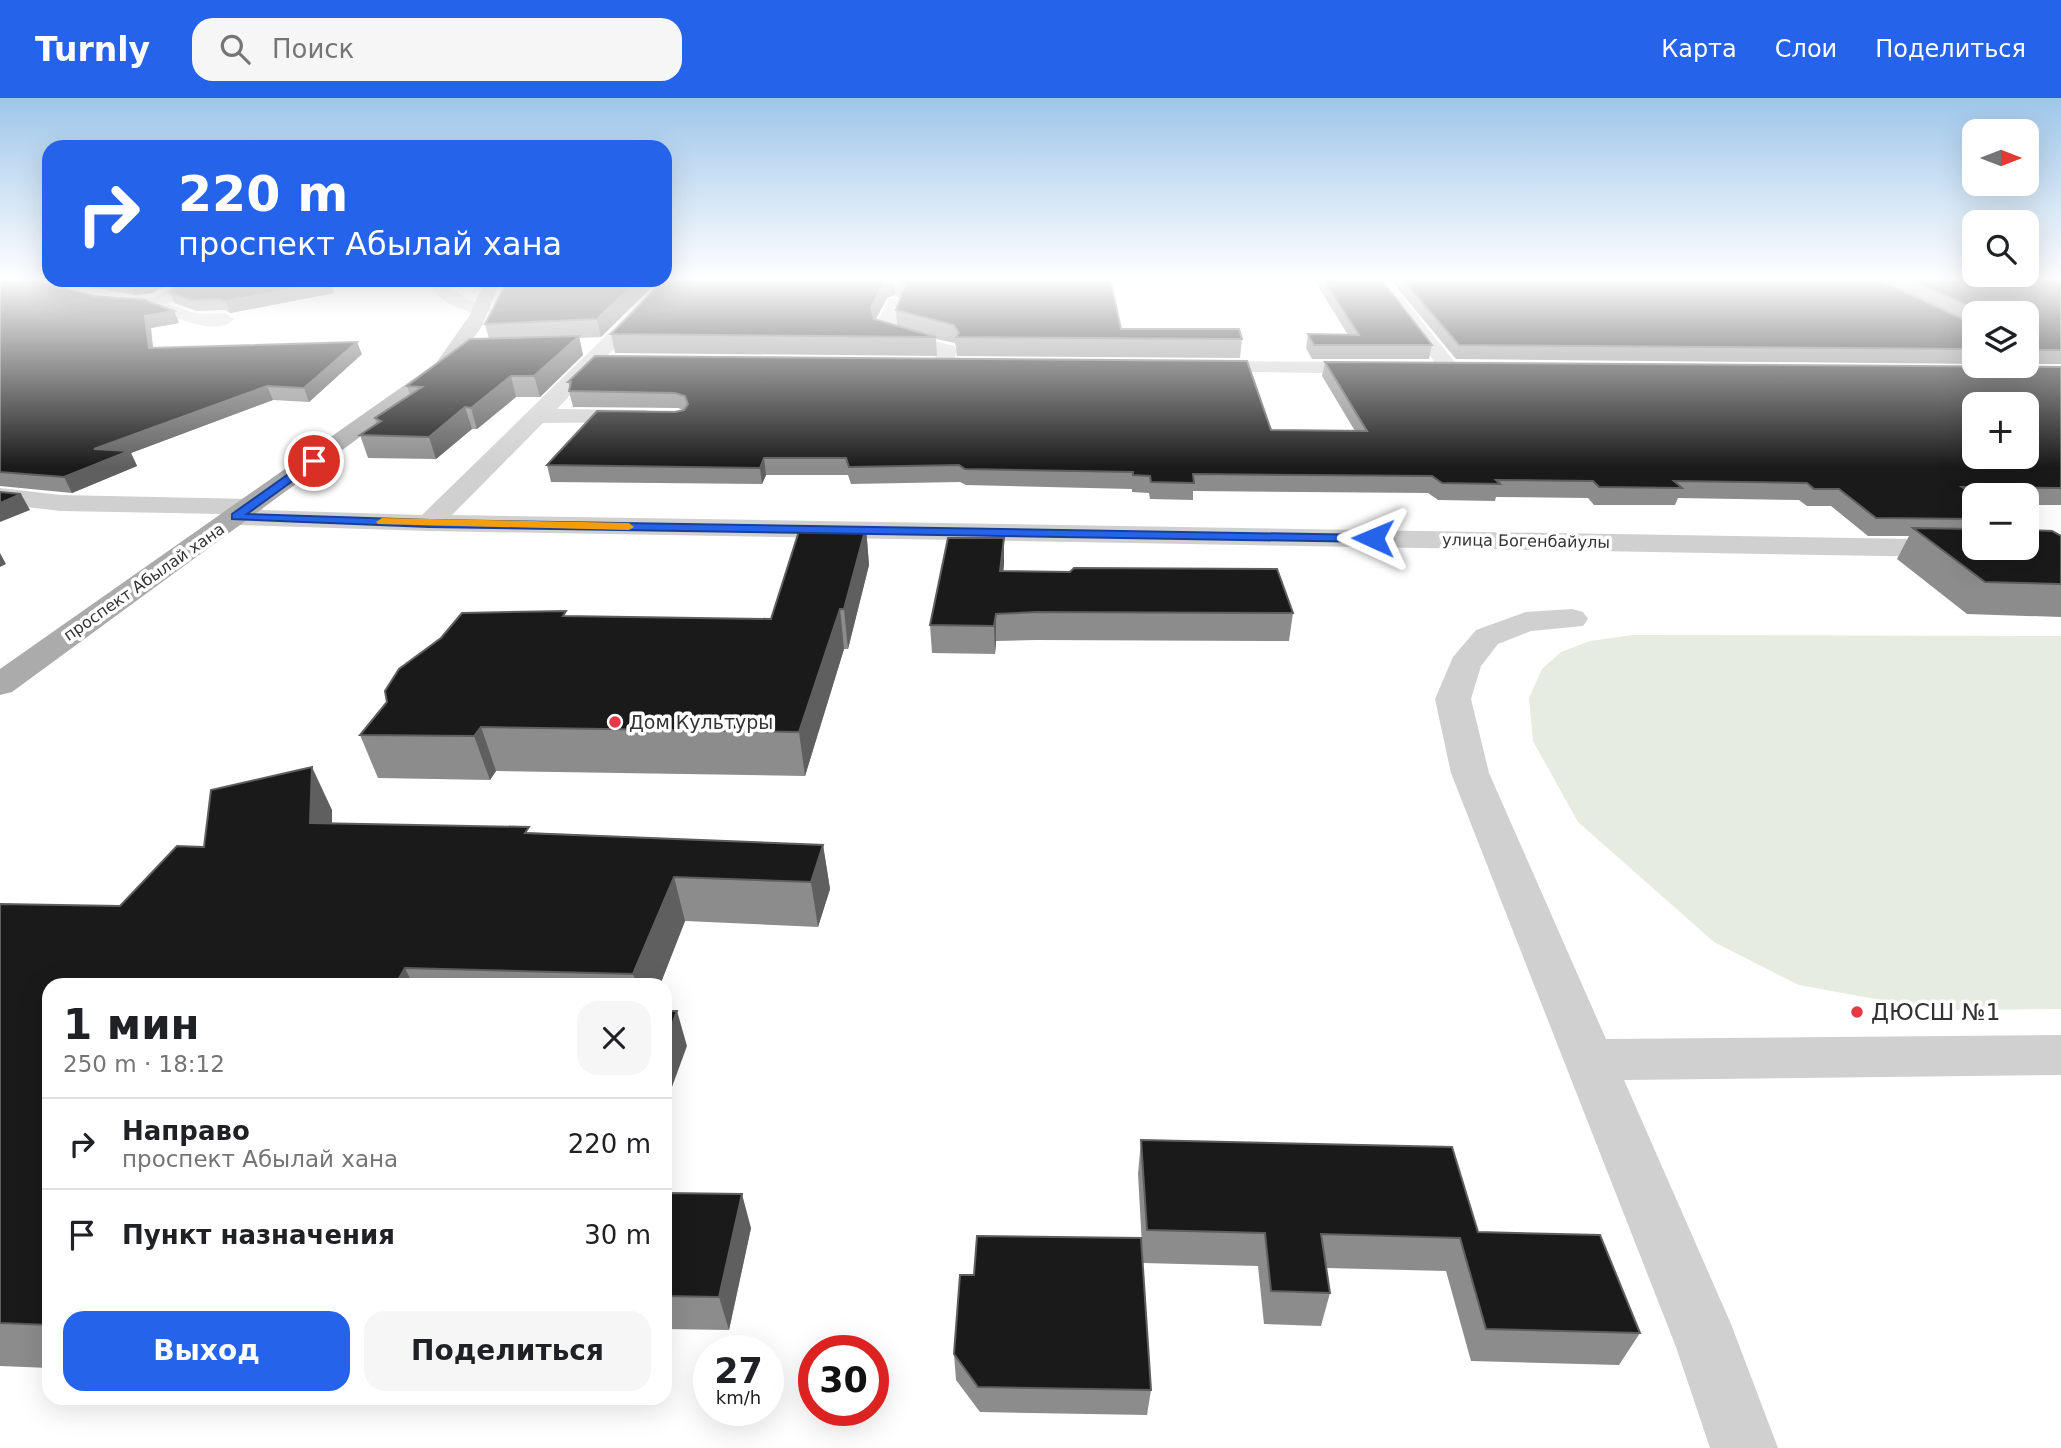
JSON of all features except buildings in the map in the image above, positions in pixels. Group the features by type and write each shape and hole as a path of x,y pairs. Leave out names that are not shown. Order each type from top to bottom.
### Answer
{"main road":[{"name":"проспект Абылай хана","path":"0,685 401,399 443,367 462,341"}],"street":[{"path":"429,523 612,341"},
{"path":"912,341 947,350 944,366"},
{"path":"1428,341 1450,369"},
{"path":"455,351 483,350"},
{"path":"917,365 971,366"},
{"path":"1169,367 1397,368"},
{"path":"1424,369 1477,369"},
{"path":"538,416 664,417"},
{"name":"улица Богенбайулы","path":"0,496 61,503 429,523 2061,550"},
{"path":"1572,619 1526,622 1487,636 1465,664 1453,699 1470,773 1708,1347 1744,1448"},
{"path":"1590,1060 2061,1055"}],"shaded area":[{"path":"1633,635 2061,636 2061,1009 1935,1010 1799,985 1714,942 1578,822 1533,741 1529,698 1542,669 1561,652 1590,641"}],"slow traffic":[{"path":"382,522 629,527"}],"place":[{"name":"Дом Культуры","path":"615,722"},
{"name":"ДЮСШ №1","path":"1857,1012"}],"route":[{"path":"314,461 236,517 429,523 1373,538"}]}
